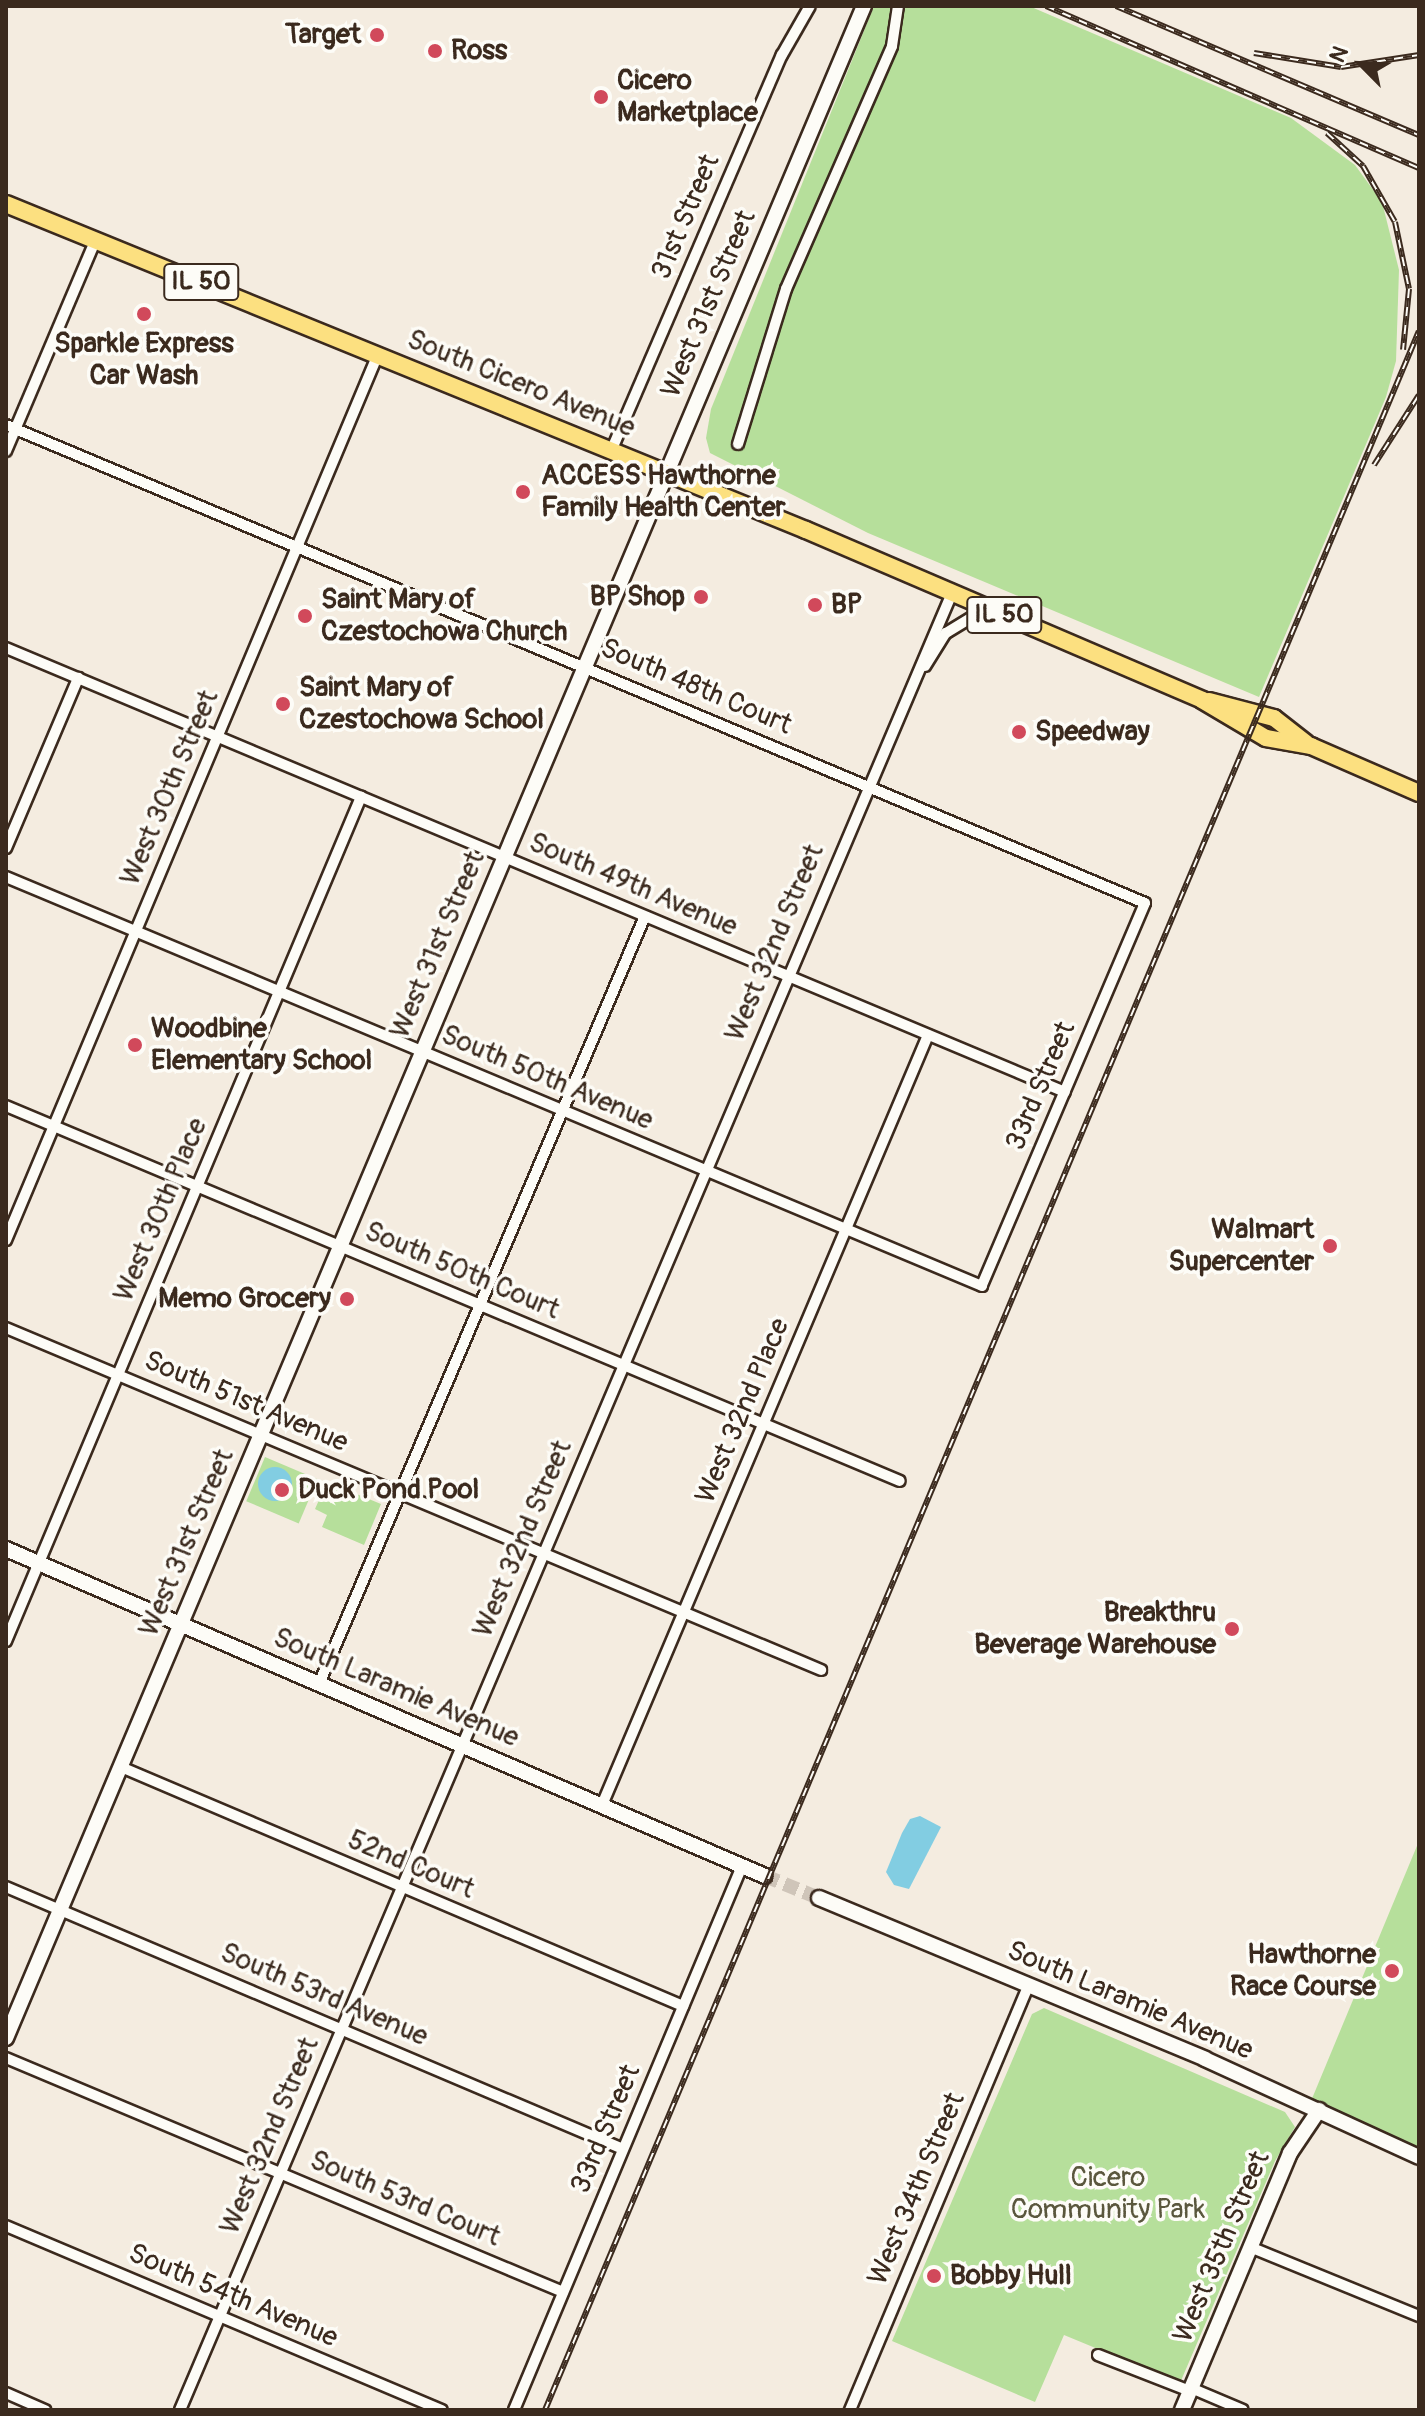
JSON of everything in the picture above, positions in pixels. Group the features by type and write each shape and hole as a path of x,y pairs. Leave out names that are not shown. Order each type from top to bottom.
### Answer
{"main road":[{"name":"West 31st Street","path":"6,2038 864,6"},
{"name":"South Cicero Avenue","path":"6,197 40,216"},
{"name":"South Cicero Avenue","path":"6,204 666,471 1202,700 1249,707 1274,718 1311,746 1419,793"},
{"name":"South Laramie Avenue","path":"6,1549 765,1876"},
{"name":"South Laramie Avenue","path":"819,1898 1319,2110 1419,2157"},
{"name":"West 35th Street","path":"1182,2410 1290,2153 1319,2110"}],"street":[{"name":"31st Street","path":"612,449 768,87 810,6"},
{"path":"738,444 786,289 892,46 898,6"},
{"path":"6,451 11,427 96,239"},
{"name":"West 30th Street","path":"6,1240 378,354"},
{"name":"South 48th Court","path":"11,427 1145,903"},
{"name":"West 32nd Street","path":"180,2410 952,593"},
{"name":"West 32nd Street","path":"910,688 946,633 987,608"},
{"name":"South 49th Avenue","path":"6,648 1065,1092"},
{"path":"6,848 78,678"},
{"name":"West 30th Place","path":"6,1641 361,797"},
{"name":"South 50th Avenue","path":"6,877 982,1286"},
{"name":"33rd Street","path":"982,1286 1145,903"},
{"path":"319,1684 645,916"},
{"name":"West 32nd Place","path":"602,1805 928,1035"},
{"name":"South 50th Court","path":"6,1106 900,1481"},
{"name":"South 51st Avenue","path":"6,1328 821,1670"},
{"name":"52nd Court","path":"121,1767 683,2006"},
{"name":"33rd Street","path":"514,2410 742,1866"},
{"name":"South 53rd Avenue","path":"6,1887 623,2149"},
{"name":"West 34th Street","path":"850,2410 1028,1986"},
{"name":"South 53rd Court","path":"6,2058 563,2292"},
{"name":"South 54th Avenue","path":"6,2226 442,2410"},
{"path":"1250,2247 1419,2316"},
{"path":"1098,2355 1243,2410"},
{"path":"6,2393 45,2410"}],"green space":[{"path":"874,6 1029,6 1291,118 1355,165 1382,202 1399,270 1396,361 1386,397 1259,697 868,533 710,453 706,438 711,409"},
{"name":"Duck Pond Pool","path":"265,1457 317,1479 299,1523 246,1501"},
{"path":"327,1482 381,1504 364,1545 322,1527 327,1515 315,1509"},
{"name":"Hawthorne Race Course","path":"1419,1841 1419,2147 1311,2101"},
{"name":"Cicero Community Park","path":"1044,2008 1285,2112 1295,2127 1275,2161 1180,2383 1064,2335 1035,2402 892,2341 1032,2014"}],"water":[{"path":"275,1467 287,1472 292,1484 287,1496 275,1501 263,1496 258,1484 263,1472"},
{"path":"920,1816 941,1827 909,1889 894,1885 886,1872 910,1819"}],"tunnel":[{"path":"765,1876 819,1898"}],"railway":[{"path":"1046,6 1419,168"},
{"path":"1116,6 1419,135"},
{"path":"1254,53 1341,67 1419,55"},
{"path":"1327,133 1363,166 1395,222 1409,289 1403,350"},
{"path":"545,2410 1419,331"},
{"path":"1374,465 1419,395"}],"place":[{"name":"Target","path":"377,35"},
{"name":"Ross","path":"435,51"},
{"name":"Cicero Marketplace","path":"601,97"},
{"name":"Sparkle Express Car Wash","path":"144,314"},
{"name":"ACCESS Hawthorne Family Health Center","path":"523,492"},
{"name":"BP Shop","path":"701,597"},
{"name":"BP","path":"815,605"},
{"name":"Saint Mary of Czestochowa Church","path":"305,616"},
{"name":"Saint Mary of Czestochowa School","path":"283,704"},
{"name":"Speedway","path":"1019,732"},
{"name":"Woodbine Elementary School","path":"135,1045"},
{"name":"Walmart Supercenter","path":"1330,1246"},
{"name":"Memo Grocery","path":"347,1299"},
{"name":"Duck Pond Pool","path":"282,1490"},
{"name":"Breakthru Beverage Warehouse","path":"1232,1629"},
{"name":"Hawthorne Race Course","path":"1392,1971"},
{"name":"Bobby Hull","path":"934,2276"}]}
